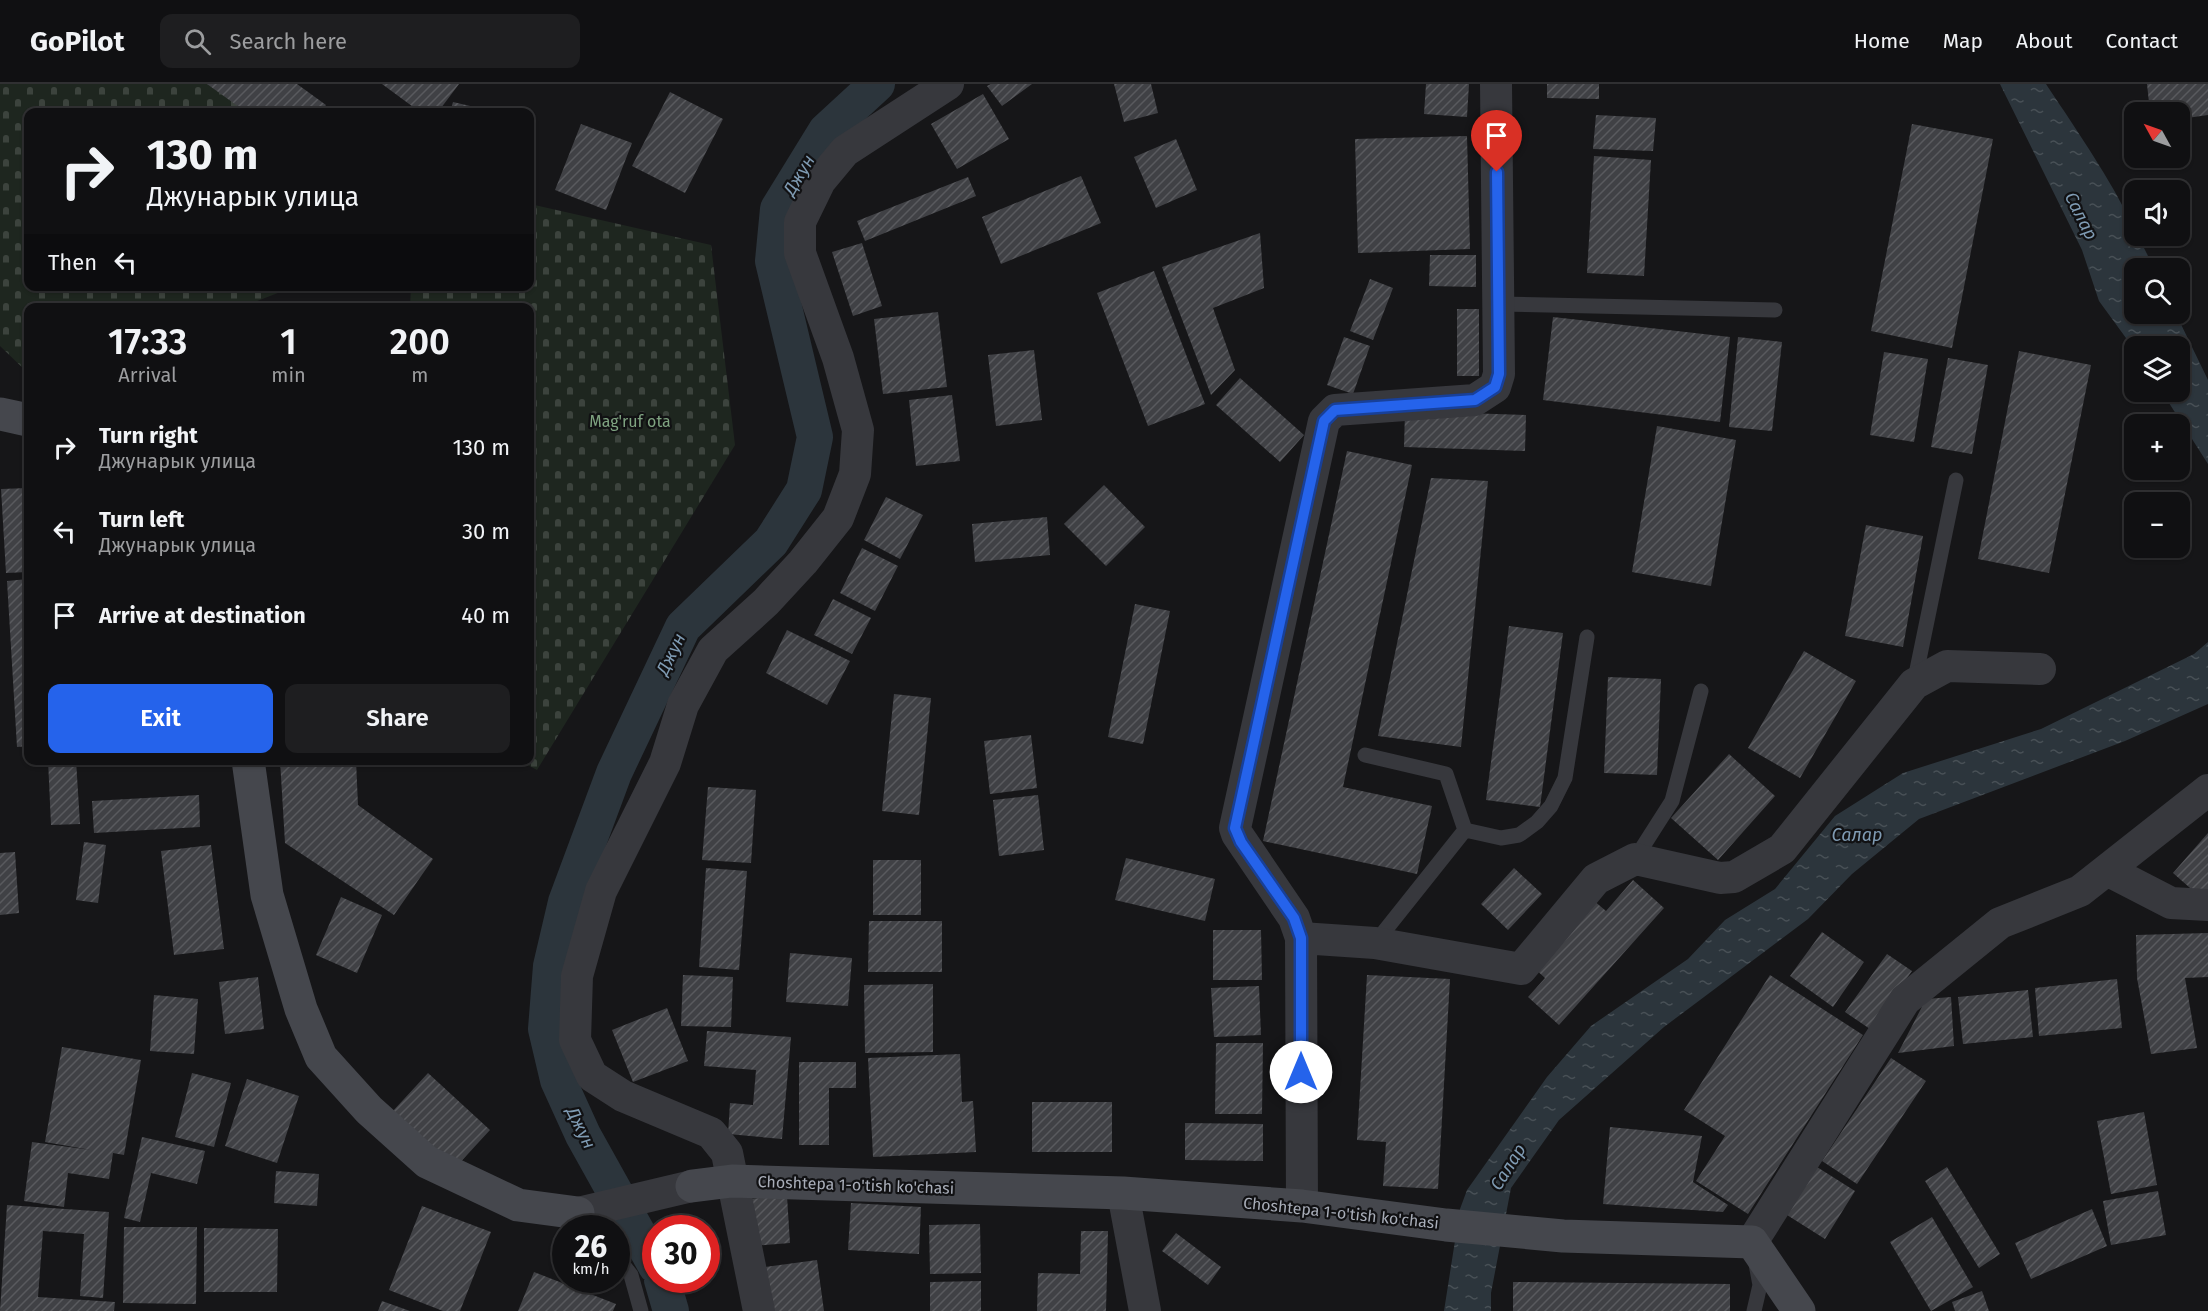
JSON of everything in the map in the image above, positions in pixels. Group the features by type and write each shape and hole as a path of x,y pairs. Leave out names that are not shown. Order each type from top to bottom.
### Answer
{"street":[{"path":"759,1311 727,1153 711,1133 623,1096 592,1076 575,1040 577,976 601,891 665,763 683,705 713,650 765,602 803,562 838,518 855,474 858,430 838,358 800,253 801,222 820,181 845,151 948,84"},
{"path":"1302,1206 1301,938 1294,918 1241,842 1235,828 1324,421 1335,410 1475,400 1486,395 1495,387 1499,374 1500,304 1496,84"},
{"path":"0,414 24,419"},
{"path":"1301,938 1375,943 1521,969 1596,879 1635,859 1720,878 1734,877 1782,849 1914,684 1947,666 2040,669"},
{"name":"Choshtepa 1-o'tish ko'chasi","path":"249,765 267,895 301,1009 321,1057 369,1110 427,1162 518,1205 560,1215"},
{"path":"1799,1311 1752,1242 1905,1000 2000,923 2080,891 2208,790"},
{"path":"2107,870 2171,903 2208,905"},
{"name":"Choshtepa 1-o'tish ko'chasi","path":"604,1215 692,1186 732,1181 1123,1193 1302,1206 1446,1225 1563,1236 1752,1242"},
{"path":"1123,1193 1145,1311"}],"lane":[{"path":"1500,304 1775,310"},
{"path":"1914,684 1956,480"},
{"path":"1465,830 1501,838 1519,835 1538,822 1551,806 1565,778 1587,637"},
{"path":"1635,859 1672,801 1701,691"},
{"path":"1365,756 1446,774 1465,830"},
{"path":"1375,943 1465,830"},
{"path":"1752,1242 1760,1285 1754,1311"},
{"path":"630,1274 640,1311"}],"green space":[{"path":"0,84 229,84 256,108 24,108 24,291 283,291 252,303 24,303 24,369 0,346"},
{"name":"Mag'ruf ota","path":"534,205 711,245 735,445 537,770 528,765 534,765 534,303 410,303 411,291 534,291"}],"water":[{"name":"Салар","path":"2000,84 2046,84 2123,206 2124,246 2143,246 2149,258 2124,258 2124,324 2181,324 2187,336 2125,336 2099,301 2082,250"},
{"name":"Салар","path":"2190,343 2208,380 2208,464 2190,436 2190,414 2176,414 2168,402 2190,402"},
{"name":"Салар","path":"2208,642 2208,704 2125,741 1919,819 1852,874 1808,919 1664,1027 1559,1120 1511,1188 1491,1293 1491,1311 1444,1311 1460,1209 1467,1190 1547,1077 1591,1026 1688,959 1725,920 1775,889 1835,816 1903,773 2041,729 2194,654"}],"building":[{"path":"207,84 297,84 326,105 324,108 240,108"},
{"path":"382,84 459,84 441,108 415,108"},
{"path":"991,84 1032,84 1002,106 987,86"},
{"path":"1114,84 1151,84 1158,113 1124,122"},
{"path":"1426,84 1469,84 1467,117 1424,114"},
{"path":"1547,84 1599,84 1599,99 1547,98"},
{"path":"2147,84 2208,84 2208,115 2190,118 2190,102 2149,102"},
{"path":"670,92 723,119 685,193 632,166"},
{"path":"983,94 1009,139 957,169 931,124"},
{"path":"453,102 479,108 451,108"},
{"path":"1596,115 1656,118 1653,151 1593,149"},
{"path":"581,124 632,143 606,210 555,190"},
{"path":"1912,124 1993,139 1952,348 1871,331"},
{"path":"1467,136 1470,249 1358,253 1355,139"},
{"path":"1176,139 1197,190 1156,208 1134,157"},
{"path":"1594,156 1651,160 1644,276 1587,273"},
{"path":"1081,176 1101,223 1001,264 982,217"},
{"path":"968,177 976,196 865,241 857,221"},
{"path":"1260,233 1264,288 1213,308 1235,370 1211,395 1162,267"},
{"path":"862,243 882,306 853,316 832,252"},
{"path":"1430,255 1476,255 1476,287 1429,286"},
{"path":"1154,271 1205,404 1148,426 1097,293"},
{"path":"1370,279 1393,288 1373,340 1350,331"},
{"path":"1457,309 1479,309 1479,376 1457,376"},
{"path":"938,312 947,387 883,394 874,319"},
{"path":"1553,317 1730,337 1720,422 1543,400"},
{"path":"1344,337 1370,346 1353,394 1327,385"},
{"path":"1738,337 1782,342 1772,431 1729,427"},
{"path":"1034,350 1042,420 996,426 988,355"},
{"path":"2019,351 2091,365 2049,573 1978,559"},
{"path":"1884,352 1928,359 1914,442 1870,435"},
{"path":"1948,358 1988,365 1972,454 1931,447"},
{"path":"1240,378 1304,435 1280,462 1216,405"},
{"path":"952,395 960,461 916,466 909,400"},
{"path":"1405,411 1526,415 1525,451 1404,447"},
{"path":"1657,426 1736,440 1711,586 1632,572"},
{"path":"1347,451 1412,465 1343,787 1432,806 1417,874 1263,841"},
{"path":"1431,478 1488,481 1461,747 1378,736"},
{"path":"1104,485 1145,527 1106,566 1064,524"},
{"path":"24,488 24,572 6,573 1,489"},
{"path":"886,497 923,515 900,559 864,540"},
{"path":"1047,517 1050,555 975,562 972,524"},
{"path":"1866,525 1923,536 1903,647 1845,636"},
{"path":"862,548 898,566 875,611 840,593"},
{"path":"24,579 24,746 17,747 7,581"},
{"path":"833,599 871,618 852,654 814,635"},
{"path":"1135,604 1170,611 1143,744 1108,737"},
{"path":"1509,626 1563,633 1540,807 1486,800"},
{"path":"787,630 850,661 827,705 766,673"},
{"path":"1804,651 1856,681 1800,778 1748,748"},
{"path":"1608,677 1661,679 1657,775 1604,773"},
{"path":"894,694 931,698 919,815 882,811"},
{"path":"1031,735 1037,788 990,794 984,741"},
{"path":"1729,754 1775,796 1718,860 1671,818"},
{"path":"48,765 76,765 80,824 51,825"},
{"path":"280,765 356,765 358,805 433,859 394,915 285,843"},
{"path":"708,787 756,790 751,863 702,860"},
{"path":"199,795 200,827 94,833 92,801"},
{"path":"1038,795 1044,850 999,856 993,800"},
{"path":"2208,833 2208,900 2206,902 2173,873"},
{"path":"84,842 106,845 98,903 76,900"},
{"path":"211,845 224,949 174,955 161,851"},
{"path":"15,852 19,913 0,915 0,853"},
{"path":"1126,858 1215,879 1205,921 1115,900"},
{"path":"873,860 921,860 921,915 873,915"},
{"path":"706,868 747,871 739,970 699,967"},
{"path":"1514,868 1542,894 1508,930 1481,904"},
{"path":"1633,880 1664,908 1559,1025 1528,997 1545,978 1533,967 1593,900 1606,911"},
{"path":"341,897 382,915 357,973 316,955"},
{"path":"869,921 942,921 942,972 868,972"},
{"path":"1213,930 1261,930 1262,980 1213,980"},
{"path":"1822,932 1864,962 1833,1007 1790,976"},
{"path":"2208,933 2208,977 2185,978 2197,1048 2151,1054 2137,978 2136,935"},
{"path":"790,953 852,958 848,1006 786,1002"},
{"path":"1887,954 1912,971 1870,1029 1845,1012"},
{"path":"683,975 733,977 731,1027 681,1026"},
{"path":"1367,975 1450,979 1438,1189 1383,1186 1386,1142 1357,1140"},
{"path":"1770,975 1863,1035 1748,1214 1696,1181 1725,1136 1684,1110"},
{"path":"258,977 264,1029 225,1034 219,982"},
{"path":"2117,979 2122,1028 2039,1036 2035,988"},
{"path":"933,984 933,1052 865,1053 864,985"},
{"path":"1259,986 1261,1035 1214,1037 1211,988"},
{"path":"2028,990 2033,1037 1963,1044 1958,997"},
{"path":"154,995 198,999 194,1054 150,1051"},
{"path":"1951,997 1954,1046 1898,1053 1926,999"},
{"path":"667,1008 688,1061 633,1082 612,1030"},
{"path":"707,1031 791,1037 782,1139 728,1134 730,1103 753,1105 756,1070 704,1066"},
{"path":"1216,1043 1263,1043 1262,1114 1215,1114"},
{"path":"62,1047 141,1060 124,1155 113,1153 109,1179 68,1173 64,1207 24,1201 32,1142 91,1150 45,1142"},
{"path":"960,1054 962,1102 973,1101 976,1152 873,1157 868,1058"},
{"path":"1891,1058 1926,1081 1857,1184 1822,1161"},
{"path":"799,1062 856,1062 856,1088 829,1088 829,1145 799,1145"},
{"path":"192,1073 231,1083 214,1147 175,1137"},
{"path":"428,1073 490,1130 454,1169 392,1112"},
{"path":"247,1079 299,1096 277,1163 225,1146"},
{"path":"1032,1102 1112,1102 1112,1152 1032,1152"},
{"path":"2144,1112 2157,1185 2111,1194 2097,1121"},
{"path":"1185,1123 1263,1124 1263,1161 1185,1160"},
{"path":"1610,1127 1702,1136 1693,1182 1728,1205 1723,1212 1603,1204"},
{"path":"142,1137 205,1151 197,1184 151,1173 140,1222 124,1218"},
{"path":"1817,1167 1855,1191 1825,1239 1787,1215"},
{"path":"1947,1167 2000,1254 1979,1268 1925,1181"},
{"path":"276,1171 319,1174 317,1206 274,1203"},
{"path":"2158,1191 2166,1235 2111,1245 2103,1201"},
{"path":"787,1196 790,1243 751,1246 747,1199"},
{"path":"851,1203 921,1207 919,1254 848,1250"},
{"path":"7,1205 109,1212 103,1298 80,1296 84,1234 43,1231 38,1297 115,1302 114,1311 0,1311"},
{"path":"422,1206 491,1232 460,1311 443,1311 389,1290"},
{"path":"2092,1209 2107,1246 2031,1279 2015,1243"},
{"path":"1932,1217 1973,1287 1931,1311 1890,1242"},
{"path":"980,1224 981,1273 930,1274 929,1225"},
{"path":"124,1227 197,1227 196,1304 123,1303"},
{"path":"204,1228 278,1229 277,1292 204,1292"},
{"path":"1081,1231 1108,1231 1106,1311 1037,1311 1038,1273 1080,1274"},
{"path":"1176,1233 1221,1267 1208,1285 1162,1251"},
{"path":"817,1260 824,1311 771,1311 765,1267"},
{"path":"534,1272 552,1279 552,1293 588,1293 616,1304 613,1311 518,1311"},
{"path":"981,1281 981,1311 930,1311 930,1282"},
{"path":"1513,1282 1730,1284 1730,1311 1513,1311"},
{"path":"1982,1291 1989,1311 1955,1311 1952,1302"},
{"path":"382,1301 410,1311 378,1311"}],"waterway":[{"name":"Джун","path":"642,1241 583,1135 558,1080 546,1029 551,966 566,902 614,773 683,627 771,542 804,490 815,437 773,261 778,209 826,131 877,84"},
{"name":"Джун","path":"666,1293 671,1311"}],"route":[{"path":"1301,1072 1301,938 1294,918 1241,842 1235,828 1324,421 1335,410 1475,400 1486,395 1495,387 1499,374 1500,304 1497,172"}]}
